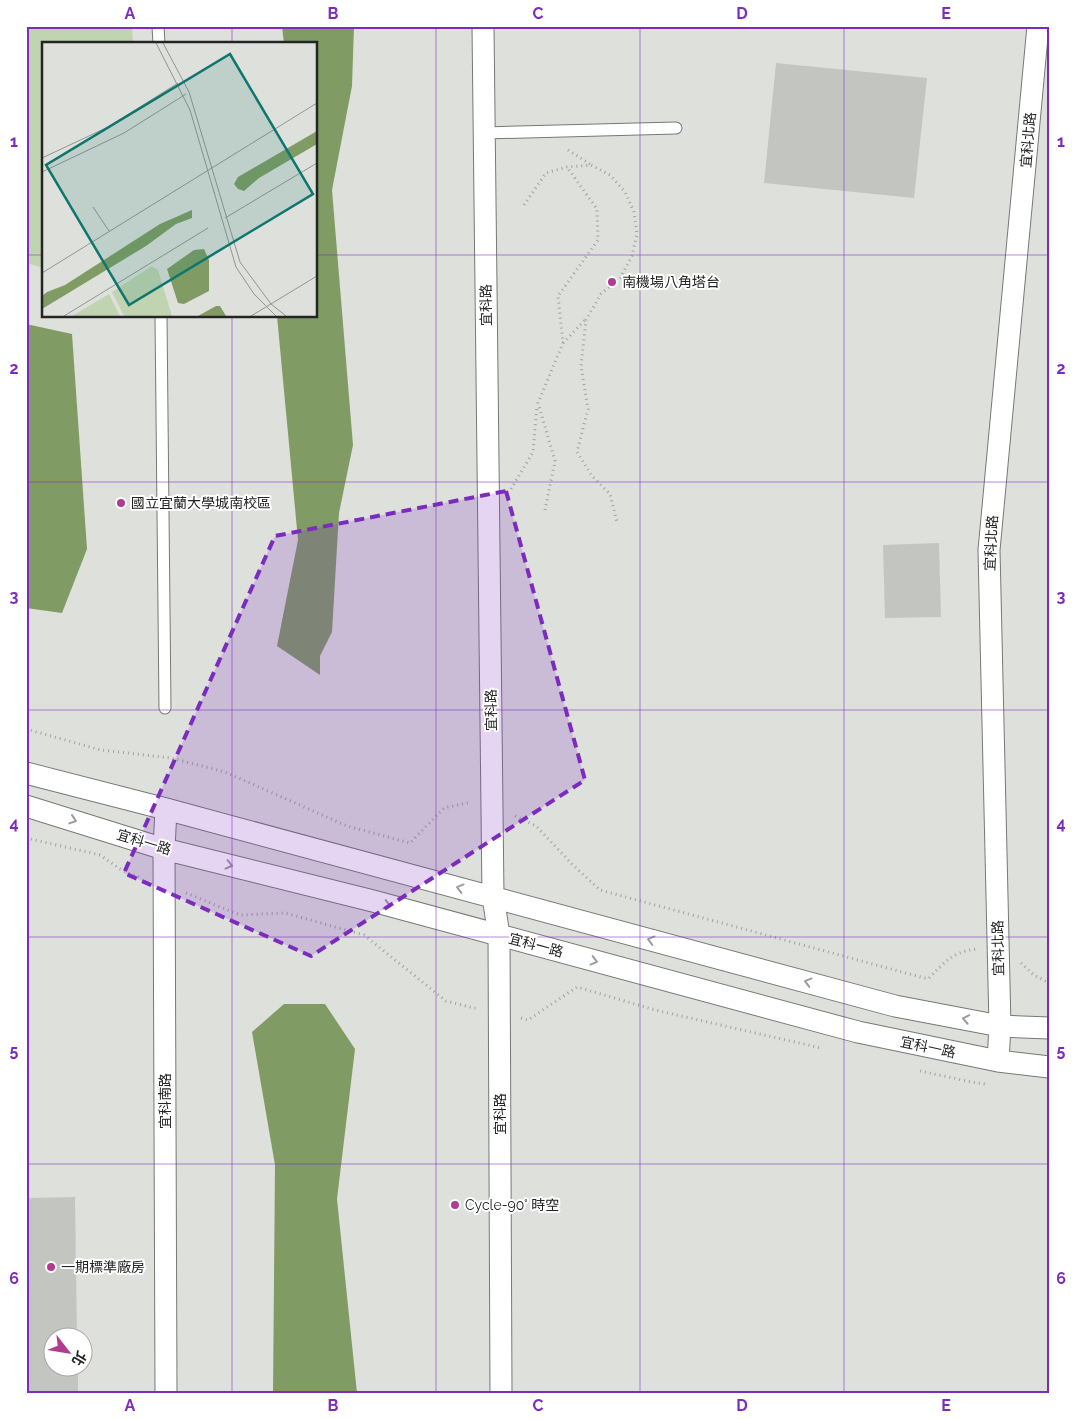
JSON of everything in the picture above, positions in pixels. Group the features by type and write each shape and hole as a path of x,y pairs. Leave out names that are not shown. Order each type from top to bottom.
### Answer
{"street":[{"name":"宜科路","path":"483,26 492,806 494,897 499,935 501,1393"},
{"name":"宜科北路","path":"998,1061 1000,1026 989,550 1038,26"},
{"path":"26,773 895,1006 1000,1026 1049,1028"},
{"name":"宜科一路","path":"26,806 164,849 373,901 858,1032 998,1061 1049,1067"},
{"name":"宜科南路","path":"166,809 164,849 166,1393"}],"lane":[{"path":"158,26 159,42"},
{"path":"484,133 676,128"},
{"path":"161,318 165,708"}],"path":[{"path":"509,494 534,452 538,403 562,343 586,320 601,294 620,278 632,256 637,234 634,212 625,192 610,175 591,164 567,167 546,173 524,205"},
{"path":"562,343 558,296 598,240 597,210 567,167"},
{"path":"586,320 581,366 588,409 577,452 592,476 610,494 617,522"},
{"path":"538,403 555,461 545,510"},
{"path":"26,729 101,750 171,758 225,772 347,826 410,843 444,808 468,801 492,806 536,826 600,890 928,979 948,959 963,950 998,948 1013,955 1034,975 1049,983"},
{"path":"26,838 100,855 123,871 240,915 285,912 364,935 446,1002 528,1020 577,987 655,1010 827,1049"},
{"path":"913,1069 971,1082 990,1084"}],"highlighted area":[{"path":"506,491 585,780 311,956 124,873 275,536"}],"shaded area":[{"path":"26,26 132,26 133,42 42,42 42,267 26,263"},
{"path":"282,26 354,26 352,86 332,190 353,445 339,513 332,632 320,656 320,675 277,646 298,540 277,318 318,318 318,42 284,42"},
{"path":"26,324 72,334 87,549 62,613 26,608"},
{"path":"284,1004 325,1004 355,1049 337,1199 357,1393 273,1393 275,1165 252,1032"}],"building":[{"path":"776,63 927,78 914,198 764,183"},
{"path":"939,543 941,617 885,618 883,545"},
{"name":"一期標準廠房","path":"75,1197 77,1326 42,1326 42,1376 78,1376 78,1393 26,1393 26,1198"}],"place":[{"name":"南機場八角塔台","path":"612,282"},
{"name":"國立宜蘭大學城南校區","path":"121,503"},
{"name":"Cycle-90° 時空","path":"455,1205"},
{"name":"一期標準廠房","path":"51,1267"}]}
